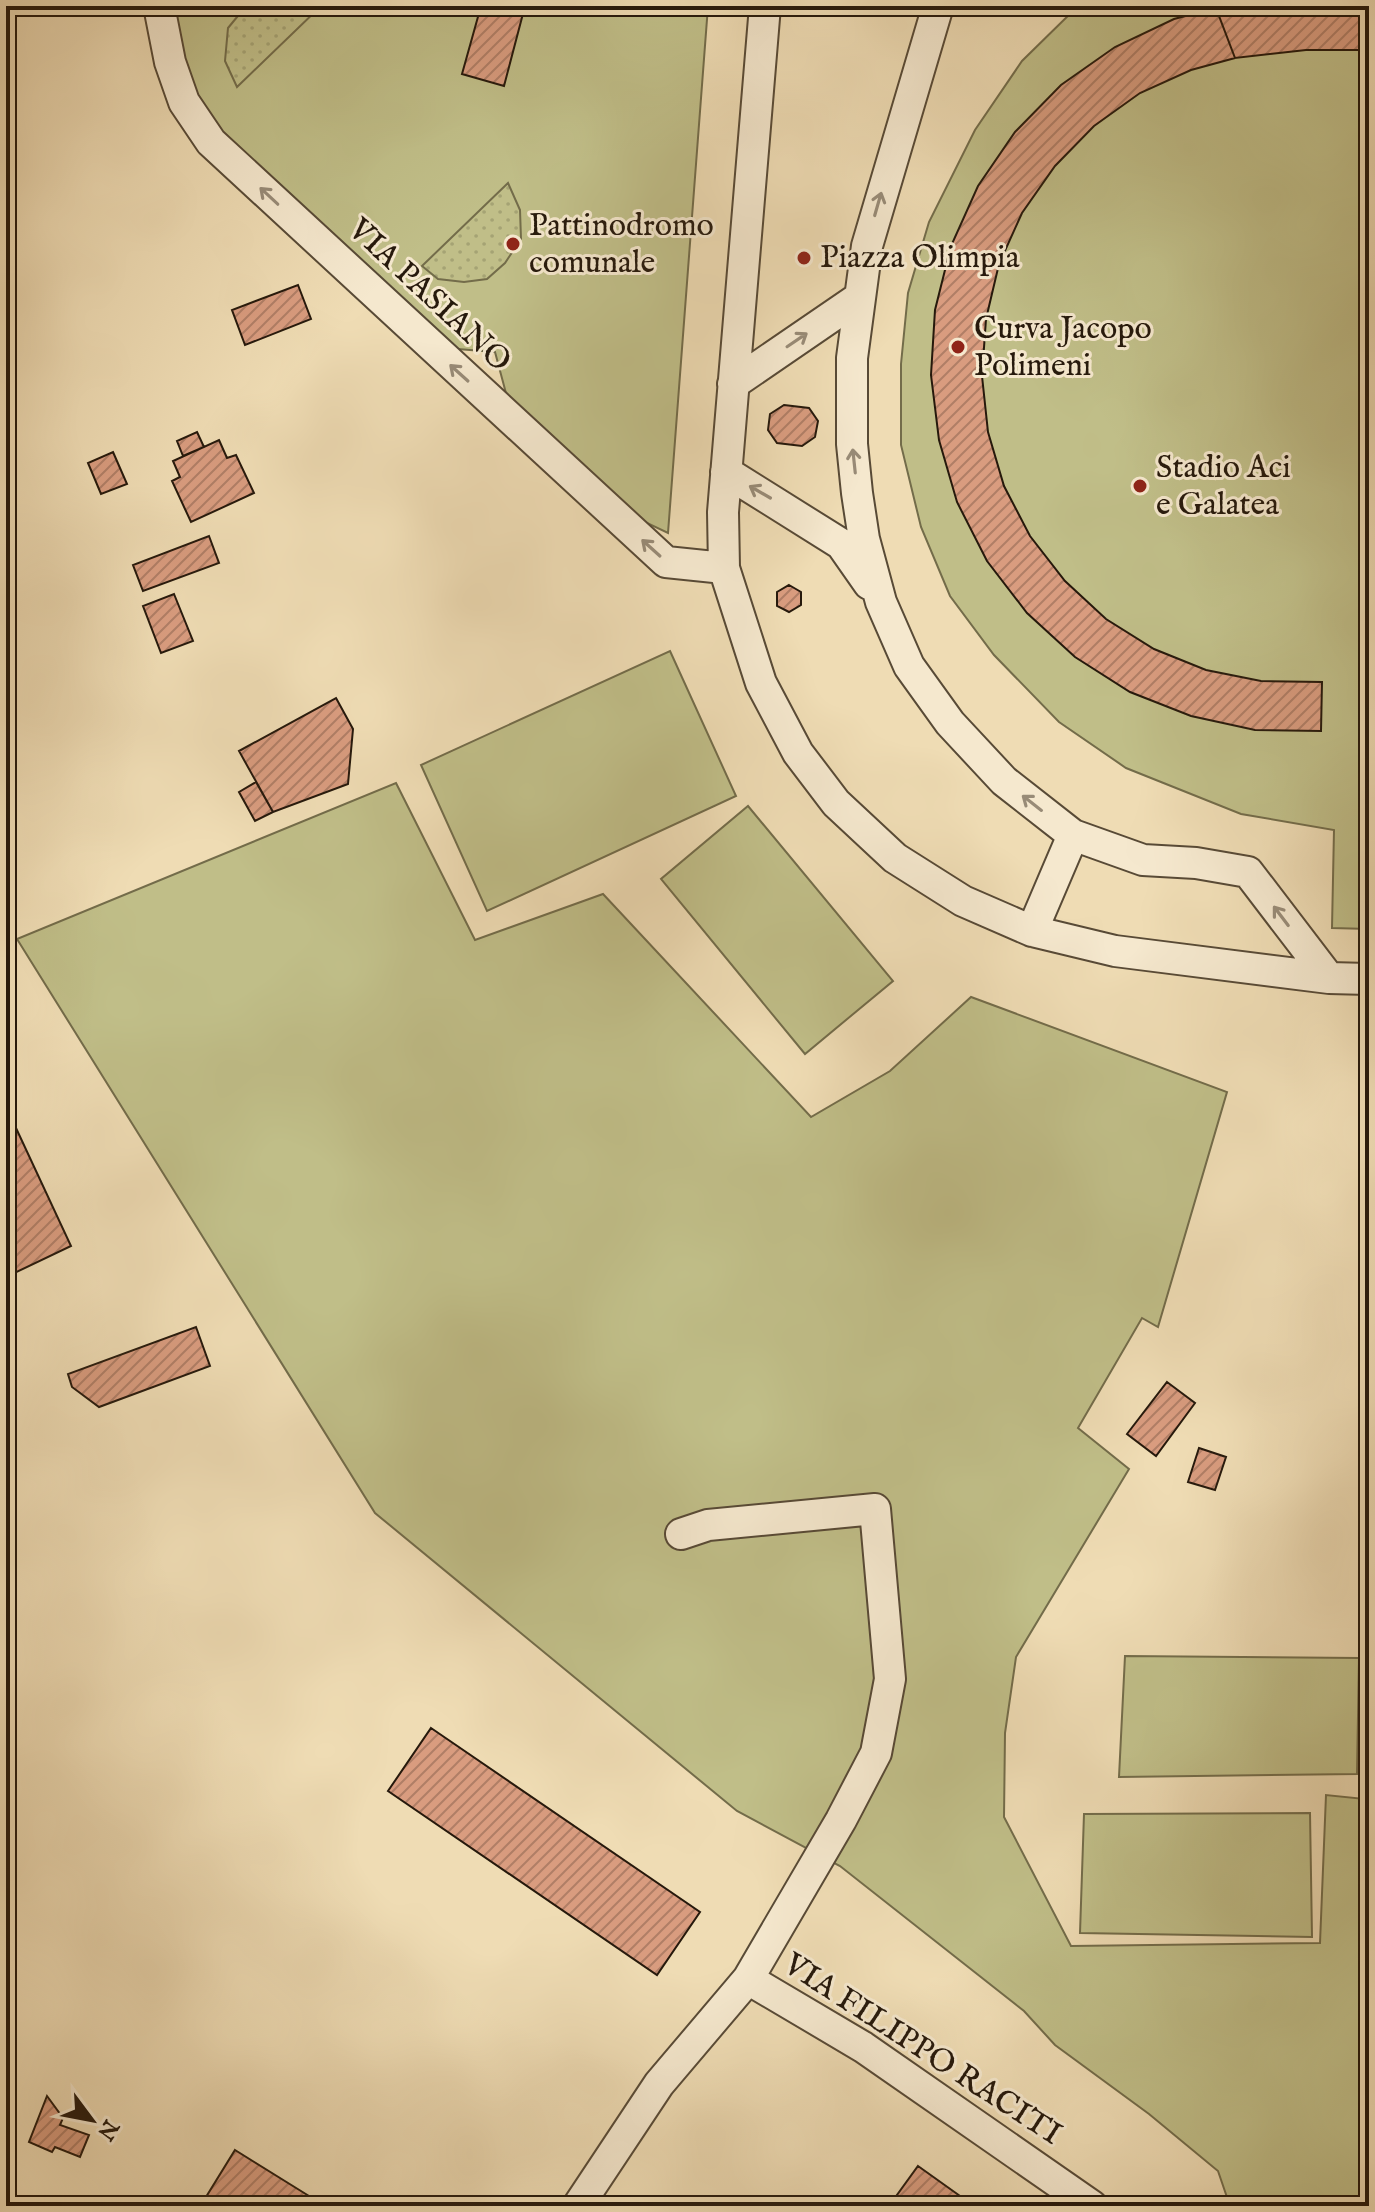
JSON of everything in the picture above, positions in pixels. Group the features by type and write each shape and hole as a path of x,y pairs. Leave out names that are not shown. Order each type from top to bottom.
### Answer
{"street":[{"name":"VIA PASIANO","path":"159,6 170,62 184,102 211,142 666,562 724,568"},
{"path":"765,6 723,512 724,568 761,683 798,753 836,803 895,858 963,901 1032,931 1115,951 1329,978 1369,979"},
{"path":"938,6 867,246 852,358 852,444 864,539 881,602 909,666 950,723 1004,781 1073,835 1143,860 1196,863 1248,872 1329,978"},
{"path":"733,384 860,297"},
{"path":"726,472 841,544 881,602"},
{"path":"1032,931 1073,835"},
{"path":"681,1534 708,1525 875,1509 890,1679 876,1753 841,1820 748,1979"},
{"name":"VIA FILIPPO RACITI","path":"578,2206 659,2084 748,1979 863,2047 1092,2206"}],"shaded area":[{"name":"Pattinodromo comunale","path":"172,6 708,6 668,533 628,514 507,397 495,352 445,348 210,126 190,92"},
{"path":"246,6 321,6 237,87 225,61 228,28"},
{"name":"Stadio Aci e Galatea","path":"1078,6 1369,6 1369,929 1332,928 1334,830 1241,814 1126,768 1059,722 994,655 950,596 921,527 901,445 901,364 908,293 929,222 975,130 1022,61"},
{"path":"508,183 520,210 521,239 505,263 487,279 464,282 438,279 422,266"},
{"path":"670,651 736,796 487,911 421,765"},
{"path":"396,783 475,940 603,894 811,1117 890,1071 971,997 1227,1092 1158,1327 1142,1318 1078,1428 1129,1469 1016,1657 1005,1733 1004,1817 1071,1946 1320,1943 1326,1795 1364,1799 1369,1703 1369,2206 1230,2206 1218,2171 1149,2114 1055,2045 1024,2011 840,1866 737,1811 375,1513 17,939"},
{"path":"748,806 893,981 805,1054 661,879"},
{"path":"1125,1656 1359,1658 1357,1774 1119,1777"},
{"path":"1310,1813 1312,1937 1080,1933 1084,1814"}],"building":[{"path":"481,6 525,6 504,86 462,74"},
{"path":"1369,6 1369,50 1306,50 1235,58 1216,8"},
{"name":"Curva Jacopo Polimeni","path":"1216,8 1235,58 1191,70 1140,93 1094,126 1055,166 1022,213 999,264 986,319 982,376 988,432 1004,486 1030,536 1065,581 1106,619 1154,649 1206,670 1261,681 1322,682 1321,731 1255,730 1191,716 1130,692 1075,657 1027,613 987,561 957,502 939,440 931,375 935,310 951,246 978,186 1015,132 1061,85 1115,47 1174,19"},
{"path":"298,285 311,319 245,345 232,310"},
{"path":"784,405 809,408 818,421 815,437 802,446 777,443 768,430 770,414"},
{"path":"197,432 204,447 183,456 177,441"},
{"path":"219,440 227,458 236,455 254,493 191,522 172,481 180,477 173,461"},
{"path":"113,452 127,484 101,494 88,463"},
{"path":"209,536 219,563 143,591 133,565"},
{"path":"789,585 801,592 801,605 789,612 777,606 777,592"},
{"path":"174,594 193,641 161,653 143,606"},
{"path":"336,698 353,729 348,784 273,812 239,751"},
{"path":"256,782 273,812 255,821 239,792"},
{"path":"9,1113 71,1246 6,1277 6,1115"},
{"path":"196,1327 210,1366 99,1407 72,1387 68,1374"},
{"path":"1167,1382 1195,1403 1156,1456 1127,1434"},
{"path":"1199,1448 1226,1457 1215,1490 1188,1482"},
{"path":"431,1728 700,1912 657,1975 388,1791"},
{"path":"47,2096 63,2118 60,2125 89,2135 80,2157 55,2147 52,2152 29,2142"},
{"path":"235,2150 309,2196 303,2206 220,2206 206,2197"},
{"path":"918,2166 974,2206 889,2206"}],"place":[{"name":"Pattinodromo comunale","path":"513,244"},
{"name":"Piazza Olimpia","path":"804,258"},
{"name":"Curva Jacopo Polimeni","path":"958,347"},
{"name":"Stadio Aci e Galatea","path":"1140,486"}]}
